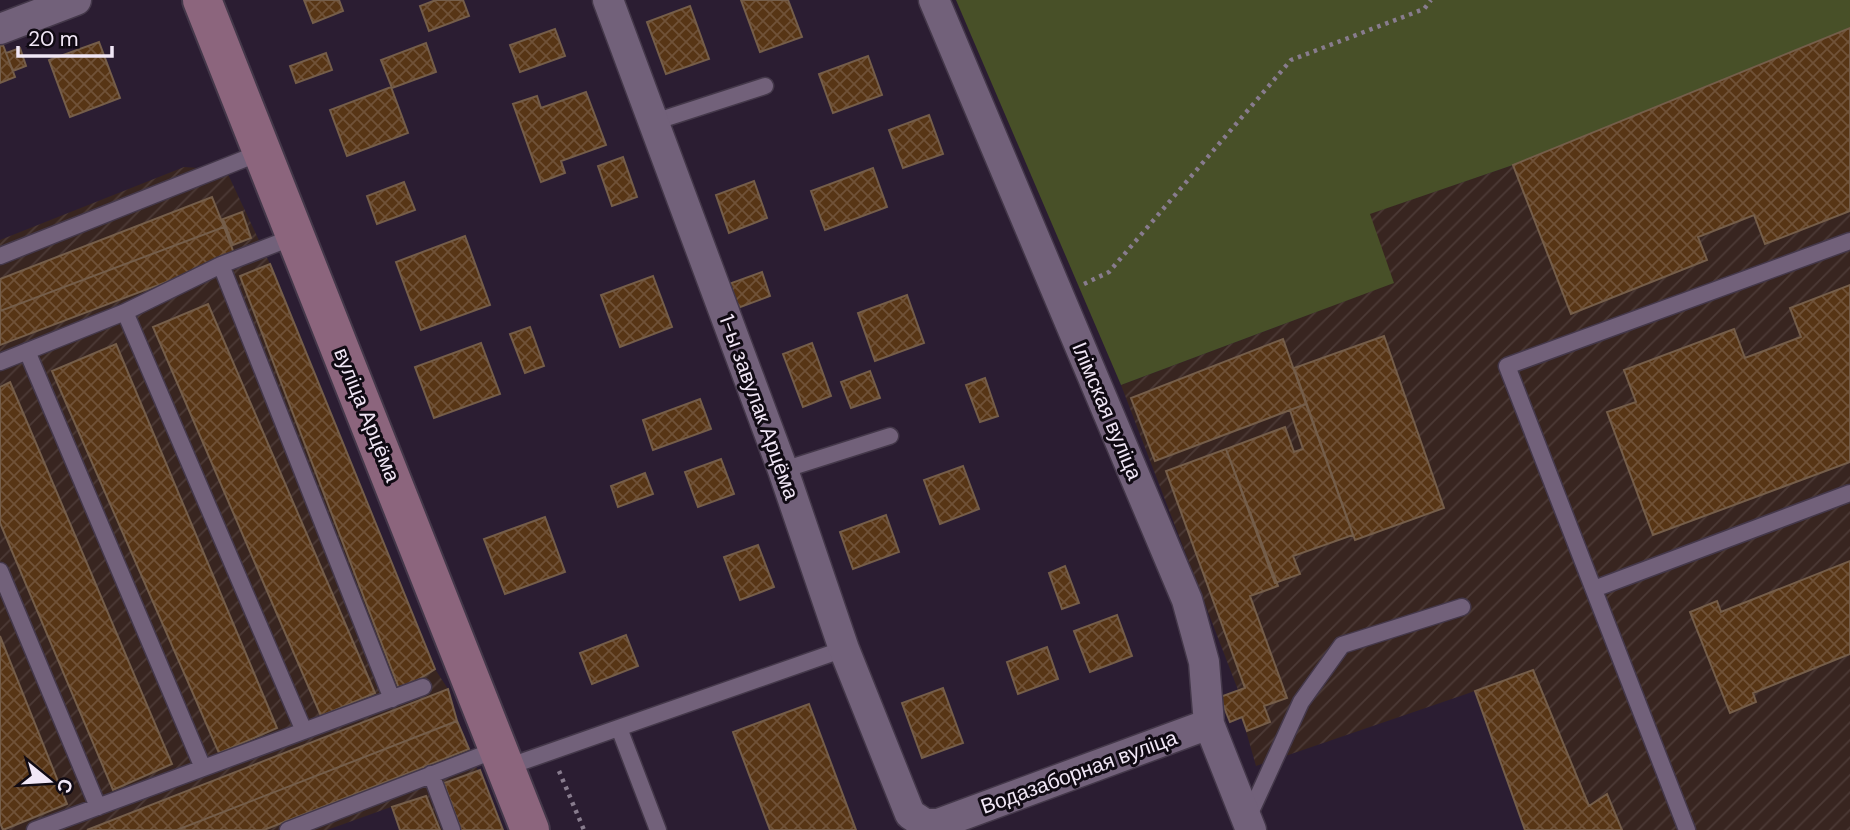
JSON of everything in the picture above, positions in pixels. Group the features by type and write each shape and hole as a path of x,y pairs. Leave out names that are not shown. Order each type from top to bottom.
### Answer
{"street":[{"path":"0,29 76,0"},
{"name":"вуліца Арцёма","path":"202,0 530,830"},
{"name":"1-ы завулак Арцёма","path":"608,0 783,470 844,649 909,814"},
{"name":"Ілімская вуліца","path":"934,0 1187,600 1204,662 1209,724 1249,825"},
{"name":"Водазаборная вуліца","path":"909,814 925,824 938,824 1209,724"}],"lane":[{"path":"654,122 765,86"},
{"path":"0,256 262,152"},
{"path":"0,362 125,312 221,265 296,236"},
{"path":"1687,830 1507,366 1850,241"},
{"path":"221,265 392,699"},
{"path":"125,312 304,731"},
{"path":"27,351 203,768"},
{"path":"783,470 890,436"},
{"path":"1594,589 1850,493"},
{"path":"0,572 99,807"},
{"path":"1249,825 1301,702 1342,645 1462,607"},
{"path":"288,830 431,774 503,757 548,752 844,649"},
{"path":"35,830 423,687"},
{"path":"619,728 658,830"},
{"path":"431,774 452,830"}],"path":[{"path":"1059,295 1109,272 1291,60 1424,9 1432,0"},
{"path":"548,752 565,780 584,830"}],"shaded area":[{"path":"1850,28 1850,830 1525,830 1475,691 1256,766 1242,717 1230,722 1220,697 1238,690 1121,385 1393,283 1369,214 1513,165"},
{"path":"184,167 226,170 270,264 435,669 448,689 457,721 503,830 400,830 391,807 327,830 0,830 0,240"}],"green space":[{"path":"956,0 1850,0 1850,28 1513,165 1370,214 1394,283 1121,385"}],"building":[{"path":"304,0 339,0 343,11 313,23"},
{"path":"436,0 463,0 469,16 429,31 420,6"},
{"path":"741,0 788,0 802,37 760,52"},
{"path":"690,6 709,59 666,74 647,22"},
{"path":"1850,28 1850,211 1765,244 1754,215 1698,237 1707,260 1571,314 1513,165"},
{"path":"555,29 565,56 520,72 510,45"},
{"path":"99,42 120,98 70,117 49,60"},
{"path":"426,43 436,72 392,88 381,60"},
{"path":"3,45 15,77 0,83 0,46"},
{"path":"20,48 26,66 13,71 6,53"},
{"path":"326,53 332,70 296,83 290,66"},
{"path":"868,56 882,95 833,113 819,74"},
{"path":"391,87 408,133 347,156 330,110"},
{"path":"586,92 606,145 561,161 565,173 541,182 513,104 537,96 541,108"},
{"path":"929,115 943,154 903,168 889,130"},
{"path":"623,157 637,197 612,206 598,166"},
{"path":"873,168 887,207 825,230 811,191"},
{"path":"754,181 767,218 729,233 716,195"},
{"path":"404,182 415,210 377,224 367,196"},
{"path":"212,197 224,227 0,311 0,279"},
{"path":"242,212 251,238 233,245 223,219"},
{"path":"224,227 235,256 0,345 0,311"},
{"path":"465,236 490,305 421,330 396,262"},
{"path":"270,264 435,669 400,691 240,276"},
{"path":"762,272 770,296 735,309 726,285"},
{"path":"653,276 672,327 620,347 601,295"},
{"path":"1850,285 1850,462 1653,535 1607,412 1636,402 1624,370 1734,329 1745,358 1801,337 1790,308"},
{"path":"907,295 924,343 875,361 858,313"},
{"path":"208,304 375,693 321,716 153,327"},
{"path":"530,327 544,366 525,373 510,334"},
{"path":"1384,336 1444,508 1355,540 1294,368"},
{"path":"1283,339 1306,404 1155,461 1131,398"},
{"path":"481,343 500,394 434,418 415,367"},
{"path":"812,343 831,396 803,407 783,354"},
{"path":"116,344 277,728 219,753 52,371"},
{"path":"870,371 880,398 851,408 841,382"},
{"path":"985,378 998,416 980,422 966,385"},
{"path":"10,382 172,764 113,790 0,523 0,387"},
{"path":"700,399 711,429 653,450 643,420"},
{"path":"1306,404 1353,535 1293,556 1300,574 1275,583 1226,449 1285,427 1294,452 1303,449 1290,410"},
{"path":"1226,449 1278,586 1250,596 1287,698 1264,706 1270,722 1247,731 1242,717 1230,722 1220,697 1245,688 1166,471"},
{"path":"721,459 734,494 698,507 685,472"},
{"path":"963,466 979,509 940,524 924,480"},
{"path":"645,473 653,494 618,507 611,486"},
{"path":"886,515 899,552 853,569 840,532"},
{"path":"545,517 565,572 505,594 484,539"},
{"path":"758,545 774,587 740,600 724,557"},
{"path":"1850,561 1850,654 1753,693 1756,702 1730,713 1690,612 1717,601 1721,612"},
{"path":"1065,566 1079,603 1062,609 1049,573"},
{"path":"1117,615 1132,656 1090,672 1074,631"},
{"path":"626,635 638,666 592,684 580,653"},
{"path":"0,636 67,804 3,830 0,823"},
{"path":"1047,647 1058,679 1018,694 1007,662"},
{"path":"1533,670 1589,806 1607,794 1622,830 1525,830 1475,691"},
{"path":"943,688 963,743 922,758 902,703"},
{"path":"448,689 457,721 177,830 87,830"},
{"path":"809,704 856,830 770,830 733,732"},
{"path":"457,721 469,749 264,830 177,830"},
{"path":"480,770 503,830 461,830 444,783"},
{"path":"426,796 440,830 400,830 392,807"}]}
